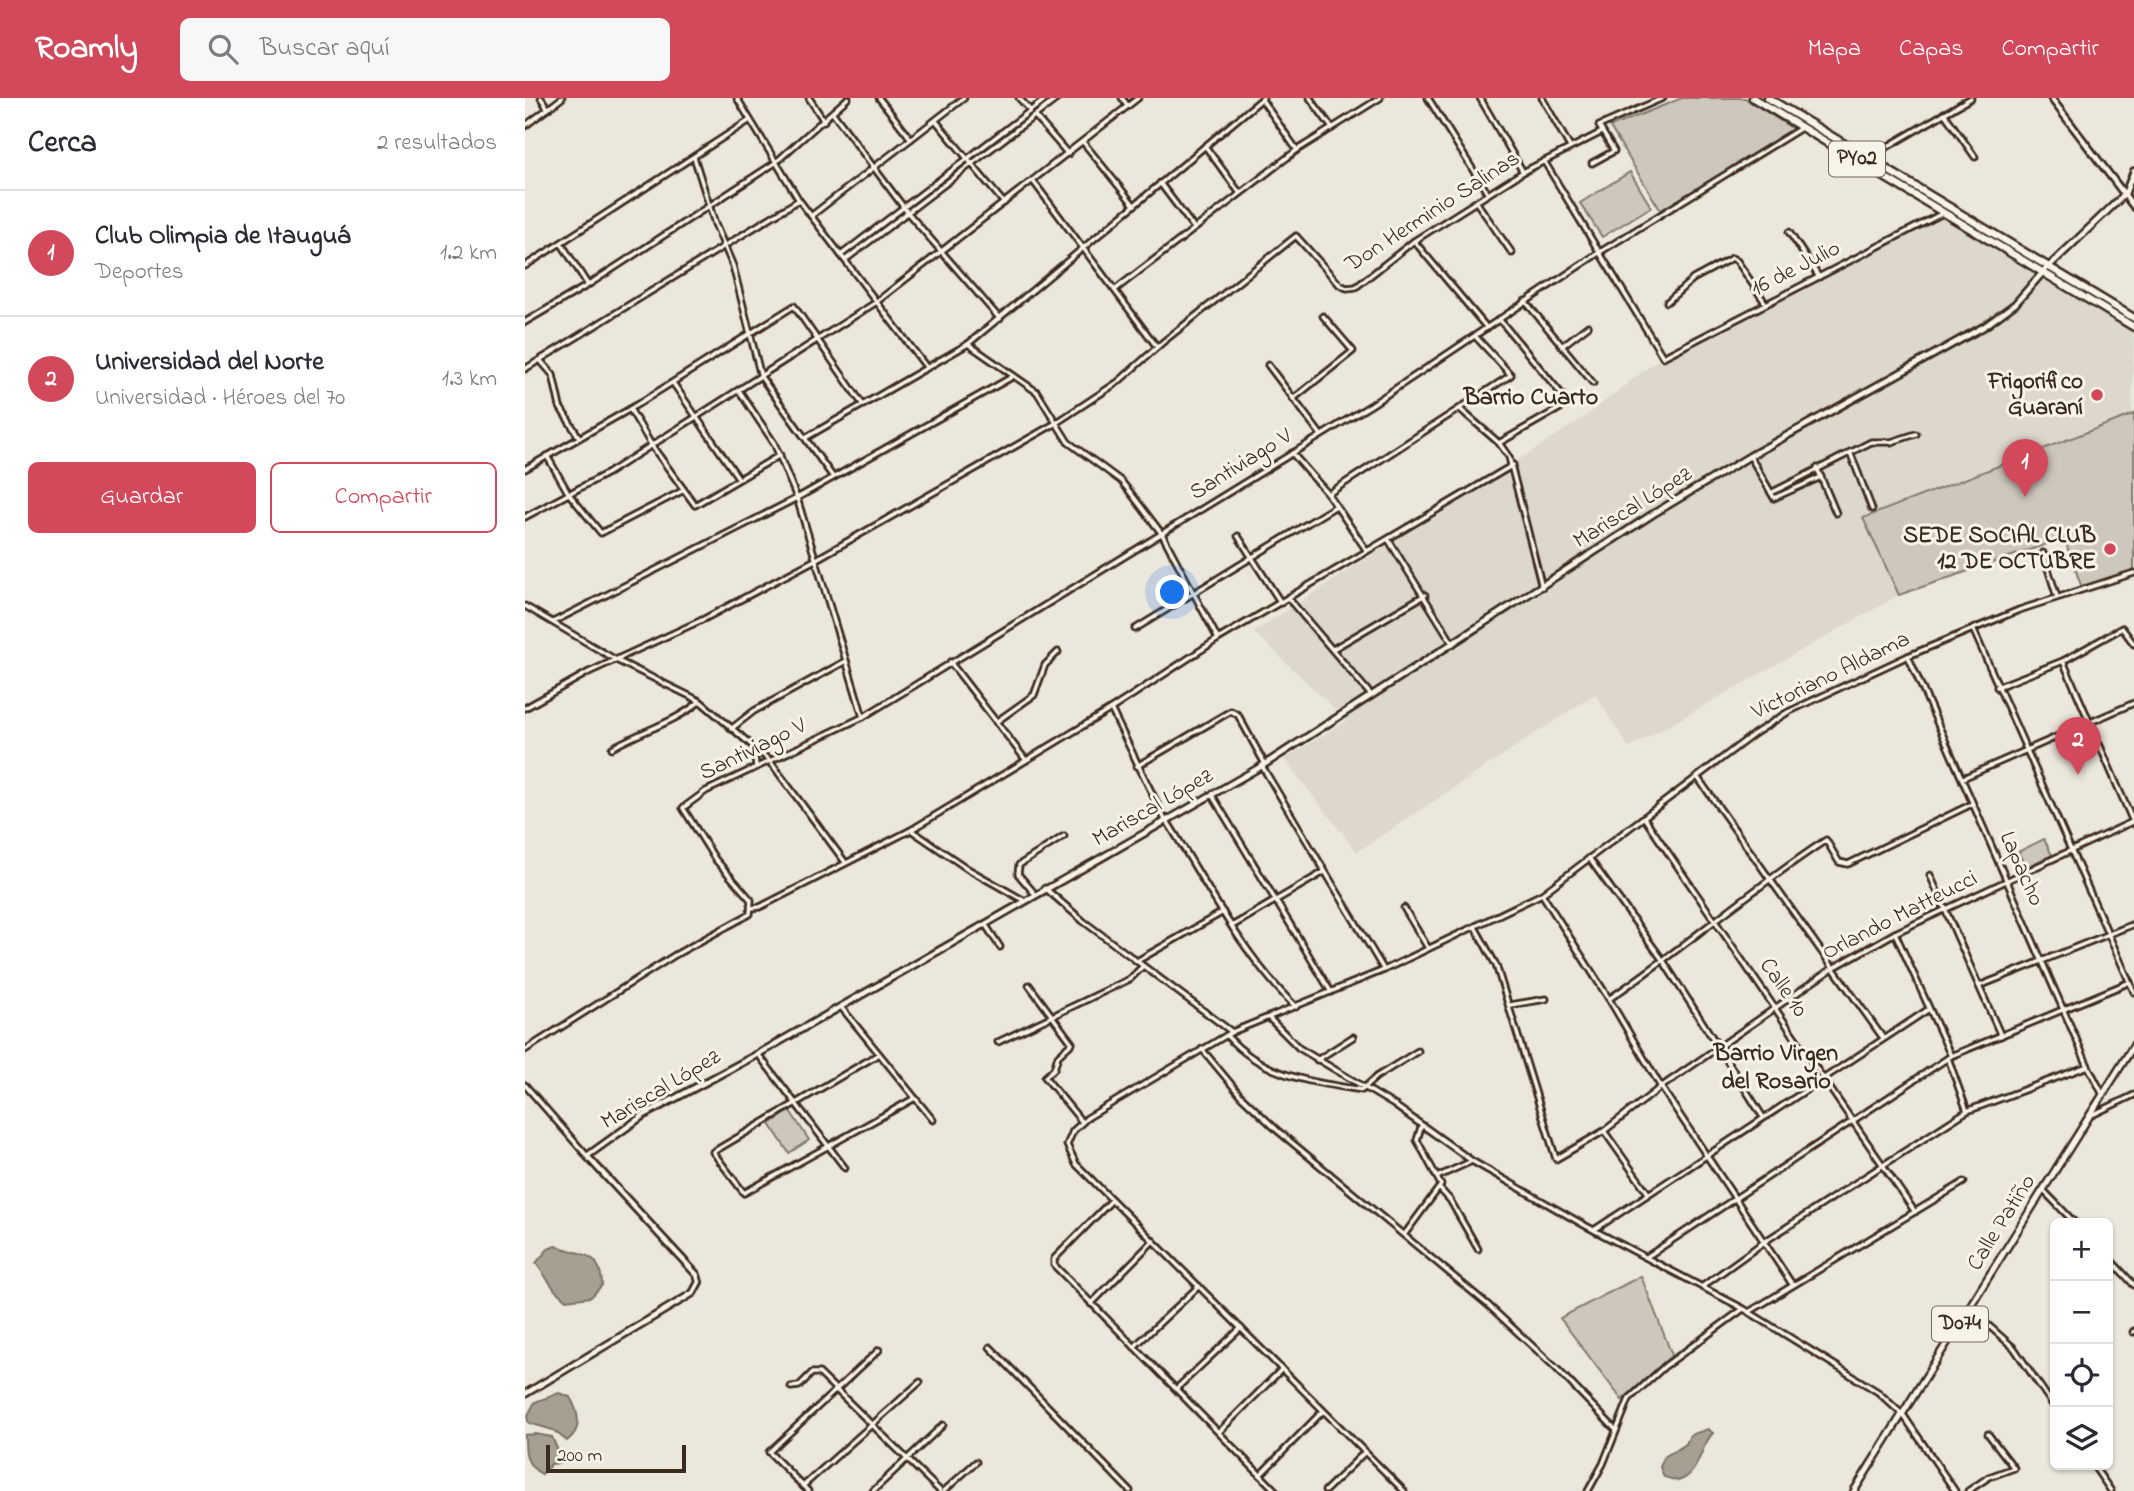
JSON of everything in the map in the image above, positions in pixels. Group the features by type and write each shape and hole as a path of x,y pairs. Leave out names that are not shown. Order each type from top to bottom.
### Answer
{"highway":[{"name":"PY02","path":"1753,98 2134,327"},
{"name":"PY02","path":"1767,98 1778,100 1868,158 2050,265 2134,318"}],"main road":[{"name":"Calle Patiño","path":"1854,1491 1904,1416 2134,1045"}],"street":[{"path":"541,98 548,109"},
{"path":"525,126 562,98"},
{"path":"737,98 799,200 927,368"},
{"path":"810,98 824,121"},
{"path":"525,322 588,285 775,163 848,98"},
{"path":"879,98 911,139"},
{"path":"811,216 964,98"},
{"path":"1020,98 1068,154"},
{"path":"841,255 1047,98"},
{"path":"845,260 1058,98"},
{"path":"1122,98 1128,106"},
{"path":"525,517 652,446 875,303 1138,98"},
{"path":"807,438 968,344 1262,98 1297,150"},
{"path":"1310,98 1332,128"},
{"path":"1366,98 1371,104"},
{"path":"1116,289 1297,150 1380,98"},
{"path":"1427,98 1488,195"},
{"path":"1480,98 1523,172"},
{"path":"1542,98 1570,146"},
{"path":"1644,99 1650,104 1663,98"},
{"path":"1868,158 1971,98"},
{"path":"2051,98 2134,206"},
{"name":"Don Herminio Salinas","path":"1157,347 1296,236 1340,285 1347,288 1362,283 1414,242 1523,172 1602,132 1599,126 1650,104"},
{"path":"833,113 908,213 1000,319"},
{"path":"1944,113 1975,156"},
{"path":"525,265 750,120"},
{"path":"936,121 1004,203"},
{"name":"Santiviago V","path":"752,908 751,900 715,859 683,808 723,781 863,717 1321,435 1600,252 1803,127"},
{"path":"1592,163 1614,152 1602,132"},
{"path":"1083,142 1135,205"},
{"path":"1205,146 1239,192"},
{"path":"695,157 725,245 761,377 833,477"},
{"path":"1544,161 1600,252"},
{"path":"2125,194 2134,171"},
{"path":"525,708 616,660 704,619 813,561 1056,423 1118,382 1157,347 1033,181"},
{"path":"1160,183 1194,228"},
{"name":"Mariscal López","path":"525,1394 645,1323 698,1287 697,1275 587,1156 644,1115 758,1054 984,922 1167,822 1264,765 1653,514 1750,456 1985,327 2015,304 2050,265 2125,194"},
{"path":"525,359 527,368 799,200"},
{"path":"1476,202 1512,253"},
{"name":"16 de Julio","path":"1600,252 1663,357 1945,212"},
{"path":"1789,232 1819,277"},
{"path":"1414,242 1487,328"},
{"path":"561,243 588,285"},
{"path":"1667,302 1693,279 1732,258 1737,261 1766,304"},
{"path":"1524,301 1593,383"},
{"path":"525,469 630,409 795,306 863,405"},
{"path":"1293,399 1353,351 1323,316"},
{"path":"1499,319 1569,403 1499,443"},
{"path":"1562,346 1588,326"},
{"path":"1328,494 1511,374 1475,336"},
{"path":"968,344 1012,377 1037,391 1075,448 1121,481 1162,534 1218,639"},
{"path":"540,360 553,375 560,407 579,437"},
{"path":"1268,365 1321,435"},
{"path":"553,622 797,498 1012,377"},
{"path":"673,383 739,479"},
{"path":"740,391 780,455 797,498 813,561 863,717"},
{"path":"630,409 652,446 695,505 780,455"},
{"path":"1460,409 1499,443 1513,465 1542,587"},
{"path":"1771,493 1871,442 1891,442 1916,435"},
{"path":"1850,452 1872,509"},
{"path":"1292,453 1328,494 1367,551"},
{"path":"547,456 569,494 601,533 684,490"},
{"path":"1750,456 1777,499 1821,477"},
{"path":"525,1049 675,955 745,919 752,908 760,907 911,830 1024,759 1111,709 1218,639 1513,465"},
{"path":"1817,468 1836,513"},
{"path":"1135,629 1336,506"},
{"path":"1238,536 1280,603"},
{"path":"1388,539 1453,644"},
{"path":"2043,553 2057,597"},
{"name":"Victoriano Aldama","path":"1082,1122 1232,1032 1384,970 1542,894 1754,733 1788,712 1973,629 2057,597 2134,573"},
{"path":"1332,649 1425,595"},
{"path":"1288,598 1372,696"},
{"path":"525,606 616,660 699,701 769,760 845,862"},
{"path":"1997,687 2063,661 2122,628 2134,644"},
{"path":"1973,629 2134,992"},
{"path":"996,722 1034,695 1045,664 1058,652"},
{"name":"Lapacho","path":"1908,656 2103,1095"},
{"path":"2063,661 2088,724 2133,822"},
{"path":"731,729 754,711 846,662"},
{"path":"950,662 1024,759"},
{"path":"612,748 644,729 687,712 699,701"},
{"path":"1963,778 2134,703"},
{"path":"1111,709 1167,822 1232,926 1275,986 1296,1007"},
{"path":"1137,766 1231,711 1238,715 1325,872 1384,970"},
{"path":"754,747 756,766"},
{"path":"1697,778 1883,1038"},
{"path":"1212,795 1277,898 1331,992"},
{"path":"1609,999 1664,962 1770,877 1826,840 1839,862 1848,864 1972,804"},
{"name":"Calle 10","path":"1645,818 1915,1212"},
{"name":"Orlando Matteucci","path":"1510,1005 1556,1159 1604,1131 1661,1087 1833,968 1895,933 2133,822"},
{"path":"911,830 968,869 1023,900"},
{"path":"1035,894 1018,874 1019,865 1064,836"},
{"path":"1589,858 1664,962 1763,1117"},
{"path":"1232,926 1325,872"},
{"path":"1930,875 2001,1036"},
{"path":"1045,888 1083,921 1232,1032"},
{"path":"1542,894 1661,1087 1792,1284"},
{"path":"1404,908 1428,948"},
{"path":"1137,961 1223,912"},
{"path":"984,922 1000,947"},
{"path":"1979,986 2134,924"},
{"path":"1475,927 1496,965 1510,1005 1546,999"},
{"path":"1895,933 1950,1057 1967,1111"},
{"path":"999,1042 1130,979 1143,966"},
{"path":"1648,1256 1950,1057 2130,982"},
{"path":"1029,985 1072,1043 1058,1056 1046,1080 1082,1122 1069,1138 1070,1154 1112,1200 1404,1491"},
{"path":"840,1006 933,1119"},
{"path":"1594,1230 1822,1077 1929,1009"},
{"path":"1269,1018 1299,1048 1394,1105 1472,1161 1594,1230 1744,1308 1878,1392 1904,1416 1955,1491"},
{"path":"1226,1035 1235,1044 1285,1076 1364,1089 1418,1051"},
{"path":"1317,1060 1353,1037"},
{"path":"1202,1049 1241,1096 1277,1131 1487,1304 1556,1368 1616,1430"},
{"path":"758,1054 845,1168"},
{"path":"879,1054 713,1152 744,1193 915,1098"},
{"path":"1703,1286 1764,1242 1967,1111 2088,1066"},
{"path":"525,1085 587,1156"},
{"path":"2090,1116 2134,1095"},
{"path":"1422,1127 1416,1140 1437,1177 1440,1189 1478,1250"},
{"path":"1604,1131 1648,1193"},
{"path":"1437,1177 1472,1161"},
{"path":"1749,1312 1964,1182"},
{"path":"1404,1235 1440,1189"},
{"path":"2043,1190 2070,1218"},
{"path":"1112,1200 1054,1259 1058,1270 1276,1491"},
{"path":"1091,1304 1153,1241"},
{"path":"2113,1262 2134,1284"},
{"path":"1134,1348 1199,1286"},
{"path":"1588,1491 1624,1408 1636,1392 1665,1366 1744,1308"},
{"path":"1970,1309 2014,1348 2054,1407"},
{"path":"1176,1390 1241,1328"},
{"path":"991,1347 1129,1491"},
{"path":"808,1491 769,1452 879,1350"},
{"path":"1219,1432 1282,1369"},
{"path":"791,1387 799,1386 815,1372 836,1388 942,1491 976,1462"},
{"path":"803,1486 920,1382"},
{"path":"1260,1475 1323,1410"},
{"path":"873,1491 943,1425"},
{"path":"1968,1491 1989,1477 2014,1468 1988,1434"},
{"path":"1325,1491 1365,1452"},
{"path":"2096,1470 2111,1491"}],"shaded area":[{"path":"1682,98 1745,98 1793,129 1661,211 1610,127"},
{"path":"1630,172 1651,207 1602,237 1580,203"},
{"path":"1943,215 2134,330 2132,414 1863,517 1899,595 1629,748 1595,694 1357,852 1284,759 1347,721 1254,632 1586,416 1656,361"},
{"path":"2134,414 2134,572 2082,588 2064,538 1899,595 1863,518"},
{"path":"2044,839 2052,855 2026,867 2018,852"},
{"path":"790,1111 809,1140 789,1153 770,1124"},
{"path":"555,1246 581,1253 594,1260 601,1274 602,1285 591,1297 566,1300 555,1290 536,1263 548,1249"},
{"path":"1641,1276 1672,1355 1622,1400 1560,1318"},
{"path":"559,1393 570,1397 578,1420 575,1431 567,1441 553,1430 529,1423 527,1417 535,1402"},
{"path":"1708,1429 1713,1433 1691,1473 1678,1481 1664,1477 1660,1467 1664,1457 1686,1444 1690,1435"},
{"path":"525,1435 552,1437 562,1460 560,1463 551,1464 542,1474 532,1467 526,1453"}],"place":[{"name":"Frigorifico Guaraní","path":"2097,395"},
{"name":"Club Olimpia de Itauguá","path":"2025,497"},
{"name":"SEDE SOCIAL CLUB 12 DE OCTUBRE","path":"2110,549"},
{"name":"Universidad del Norte","path":"2078,775"}],"district":[{"name":"Barrio Cuarto","path":"1531,398"},
{"name":"Barrio Virgen del Rosario","path":"1776,1068"}]}
